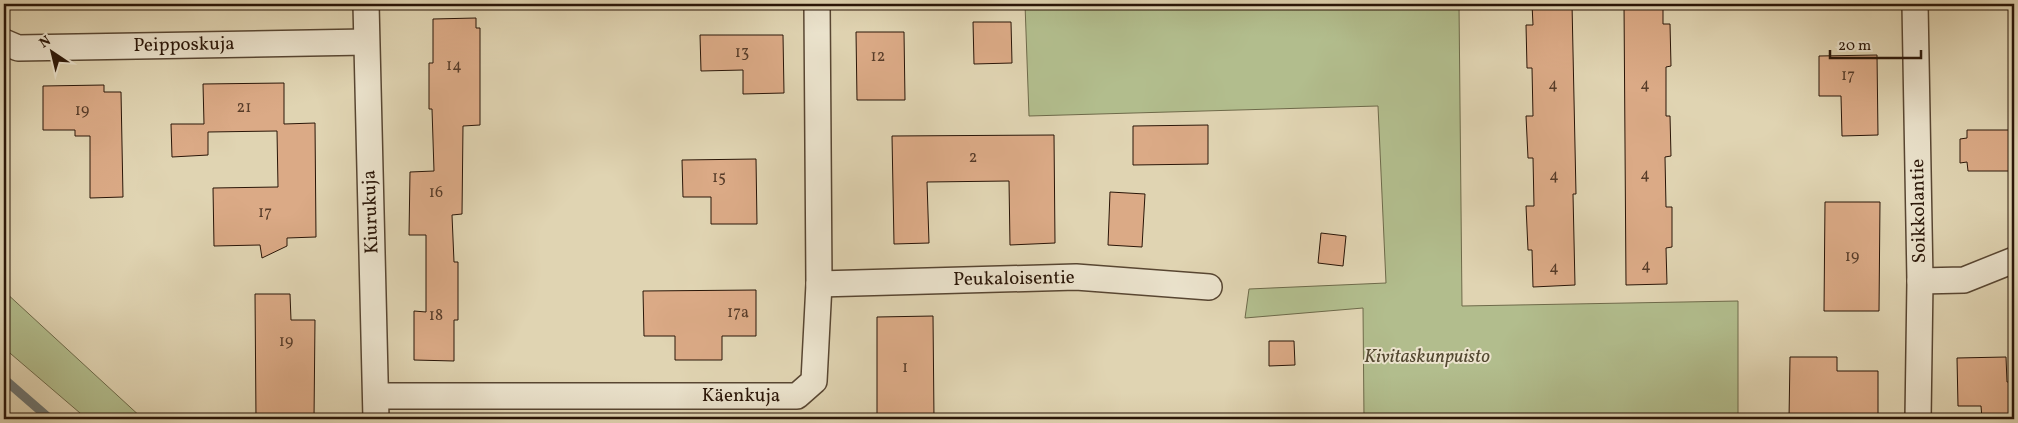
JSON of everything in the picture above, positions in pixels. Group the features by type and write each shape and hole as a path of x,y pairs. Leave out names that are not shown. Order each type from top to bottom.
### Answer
{"street":[{"name":"Kiurukuja","path":"366,4 376,407"},
{"name":"Käenkuja","path":"376,407 797,396 814,380 819,284 817,4"},
{"name":"Soikkolantie","path":"1915,4 1920,281 1918,419"},
{"name":"Peipposkuja","path":"4,42 18,48 366,42"},
{"path":"1920,281 1964,280 2014,260"},
{"name":"Peukaloisentie","path":"819,284 1076,277 1209,287"}],"green space":[{"name":"Kivitaskunpuisto","path":"1025,4 1459,4 1462,306 1738,301 1738,419 1364,419 1363,308 1245,318 1249,289 1386,283 1378,106 1029,116"},
{"path":"4,291 143,419 87,419 4,348"}],"building":[{"path":"1532,4 1572,4 1576,194 1573,194 1575,285 1533,287 1532,250 1528,250 1526,206 1534,206 1533,158 1528,158 1526,116 1533,116 1532,68 1527,68 1526,25 1533,25"},
{"path":"1624,4 1663,4 1663,24 1670,24 1671,66 1666,67 1666,116 1670,116 1671,156 1665,157 1666,207 1672,207 1672,247 1666,248 1667,284 1626,285"},
{"path":"476,18 476,28 480,28 480,125 463,126 462,214 452,215 454,262 458,262 458,320 454,320 454,361 414,360 414,311 426,312 426,235 409,235 410,172 434,171 432,109 429,109 429,63 433,63 433,19"},
{"path":"973,22 1011,22 1012,63 974,64"},
{"path":"856,32 904,32 905,100 857,100"},
{"path":"700,35 783,35 784,93 743,94 743,70 701,71"},
{"path":"1877,55 1878,135 1842,136 1841,96 1819,96 1819,56"},
{"path":"284,83 284,124 315,123 316,237 287,238 287,246 262,258 260,245 214,246 213,188 278,187 277,131 208,132 208,155 172,157 171,124 204,124 203,84"},
{"path":"104,85 104,92 121,92 123,197 90,198 90,136 75,136 75,130 43,130 43,86"},
{"path":"1208,125 1208,164 1133,165 1133,126"},
{"path":"1967,130 2014,130 2014,171 1968,171 1967,162 1960,163 1960,139 1967,138"},
{"path":"1054,135 1055,243 1010,245 1009,181 927,182 929,243 894,244 892,136"},
{"path":"756,159 757,224 711,224 711,197 683,197 682,160"},
{"path":"1110,192 1145,194 1142,247 1108,245"},
{"path":"1825,202 1880,202 1879,311 1824,311"},
{"path":"1321,233 1346,236 1343,266 1318,263"},
{"path":"756,290 756,336 722,336 722,360 675,360 675,336 644,336 643,291"},
{"path":"255,294 290,294 291,320 315,320 314,419 256,419"},
{"path":"933,316 934,419 877,419 877,317"},
{"path":"1269,341 1294,341 1295,365 1269,366"},
{"path":"1790,357 1837,357 1837,371 1878,371 1878,419 1789,419"},
{"path":"2006,357 2007,382 2014,382 2014,419 1982,419 1981,406 1958,406 1957,358"}],"waterway":[{"path":"4,379 50,419"}]}
